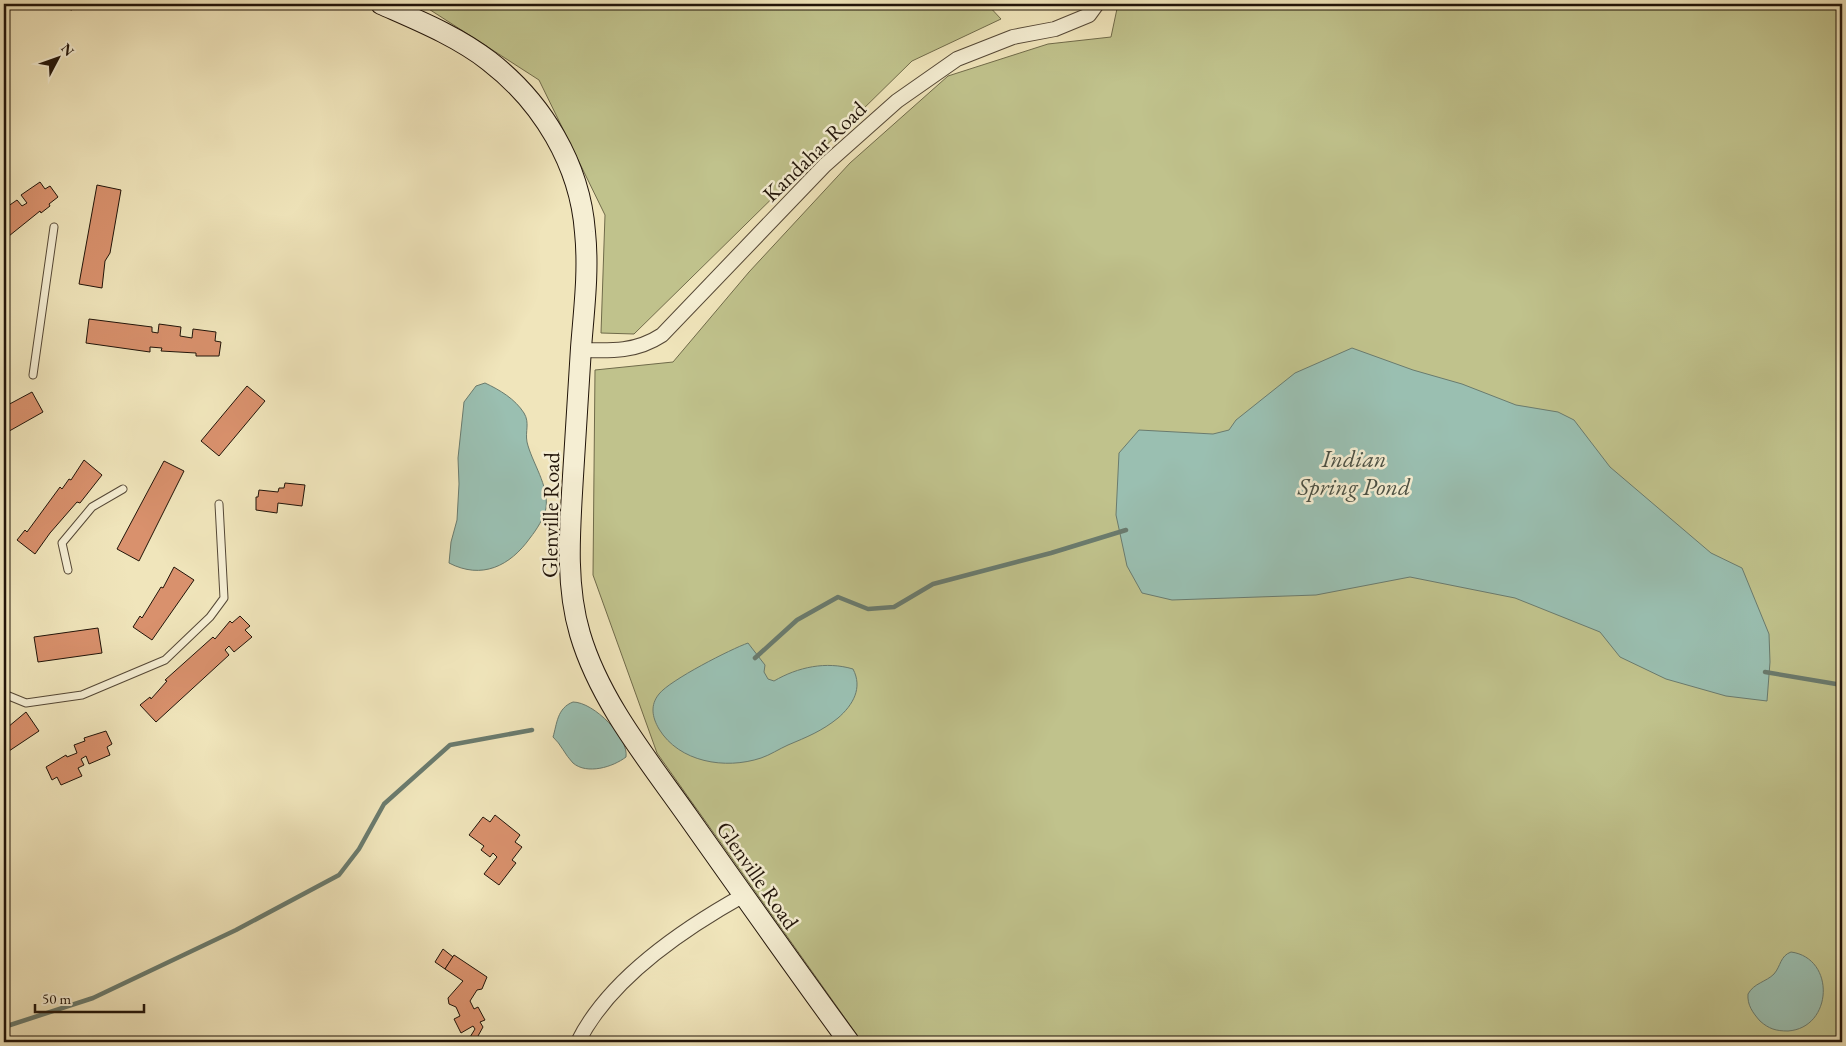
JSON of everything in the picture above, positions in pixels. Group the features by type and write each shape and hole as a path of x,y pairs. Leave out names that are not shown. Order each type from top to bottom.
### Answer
{"main road":[{"name":"Glenville Road","path":"381,4 428,25 488,60 524,92 551,129 563,151 575,179 585,231 587,274 570,554 572,598 580,633 589,661 626,727 849,1042"}],"street":[{"name":"Kandahar Road","path":"581,350 618,352 635,349 648,344 662,335 826,165 897,101 958,59 1014,37 1056,29 1089,15 1097,4"},
{"path":"578,1042 587,1024 608,996 635,972 679,936 744,895"}],"lane":[{"path":"33,375 54,227"},
{"path":"68,570 62,543 92,507 123,489"},
{"path":"4,694 26,703 82,695 164,660 210,618 224,598 219,504"}],"green space":[{"path":"421,4 987,4 1001,19 912,61 634,334 601,333 605,215 539,80"},
{"path":"1118,4 1842,4 1842,1042 862,1042 657,753 593,575 595,370 673,362 749,272 850,163 948,76 1048,44 1111,37"}],"water":[{"name":"Indian Spring Pond","path":"1352,348 1413,370 1462,384 1516,405 1558,412 1574,420 1610,467 1711,553 1742,568 1769,634 1770,662 1767,701 1726,696 1666,679 1620,657 1600,632 1515,598 1410,577 1316,595 1172,600 1142,593 1127,566 1116,515 1119,453 1139,430 1213,434 1229,430 1236,420 1295,373"},
{"path":"485,383 507,395 524,413 527,420 527,442 543,483 546,508 542,520 535,531 514,556 494,567 484,570 473,570 449,563 451,542 457,520 458,458 464,402 476,386"},
{"path":"748,643 765,665 764,672 768,679 774,681 793,672 812,667 833,666 853,669 856,676 857,689 852,702 838,718 826,727 768,755 747,762 718,763 691,756 678,749 668,740 657,725 653,711 656,698 665,688 688,673"},
{"path":"573,702 591,708 608,722 622,740 626,757 614,764 592,769 585,769 573,763 553,737 561,712"},
{"path":"1791,952 1806,957 1816,966 1822,979 1823,993 1821,1006 1814,1018 1803,1027 1780,1031 1770,1028 1760,1021 1751,1009 1748,1002 1748,994 1753,987 1774,974 1783,959"}],"building":[{"path":"58,4 81,4 80,8 73,6 72,10 57,7"},
{"path":"40,182 45,189 50,186 58,197 49,204 50,206 41,213 40,211 4,240 4,209 17,200 22,206 27,203 21,195"},
{"path":"97,185 121,190 110,253 105,261 102,288 79,284"},
{"path":"89,319 152,327 152,332 158,333 159,324 181,327 180,336 192,338 193,329 216,332 215,341 221,342 219,356 196,356 196,353 161,351 162,348 150,347 150,352 86,343"},
{"path":"247,386 265,401 219,456 201,441"},
{"path":"32,392 43,412 4,434 4,407"},
{"path":"84,460 102,475 80,503 77,502 50,533 35,554 17,540 25,530 27,532 60,487 62,489 69,479 71,480"},
{"path":"164,461 184,471 139,561 117,549"},
{"path":"285,483 305,485 302,506 278,503 277,513 256,510 256,497 258,497 259,490 278,492 279,488 284,488"},
{"path":"174,567 194,580 152,640 133,627 140,616 142,618 161,587 163,588"},
{"path":"240,616 250,626 245,630 252,637 234,652 229,646 225,650 229,655 156,722 140,705 150,697 151,699 167,681 165,680 213,637 215,639 230,621 232,623"},
{"path":"98,628 102,653 38,662 34,637"},
{"path":"26,712 39,731 9,751 4,752 4,726 8,727"},
{"path":"106,731 112,744 107,747 110,755 89,764 86,756 81,759 84,765 78,768 82,776 61,785 57,777 52,780 46,767 66,755 67,757 77,753 74,745 85,741 84,738"},
{"path":"495,815 520,835 515,842 522,847 512,860 516,863 499,885 484,874 497,857 493,853 490,857 481,850 484,846 469,835 483,817 490,822"},
{"path":"443,949 453,957 445,969 435,962"},
{"path":"454,955 487,977 482,989 477,990 470,1001 474,1009 478,1007 485,1020 480,1022 483,1027 478,1036 487,1042 467,1042 475,1029 473,1026 461,1033 454,1019 460,1016 456,1007 449,1004 448,998 463,981 445,969"}],"waterway":[{"path":"755,658 797,620 838,597 868,609 894,607 933,584 1051,553 1126,530"},
{"path":"1765,672 1842,685"},
{"path":"4,1027 93,998 236,930 339,875 359,849 384,804 450,745 532,730"}]}
